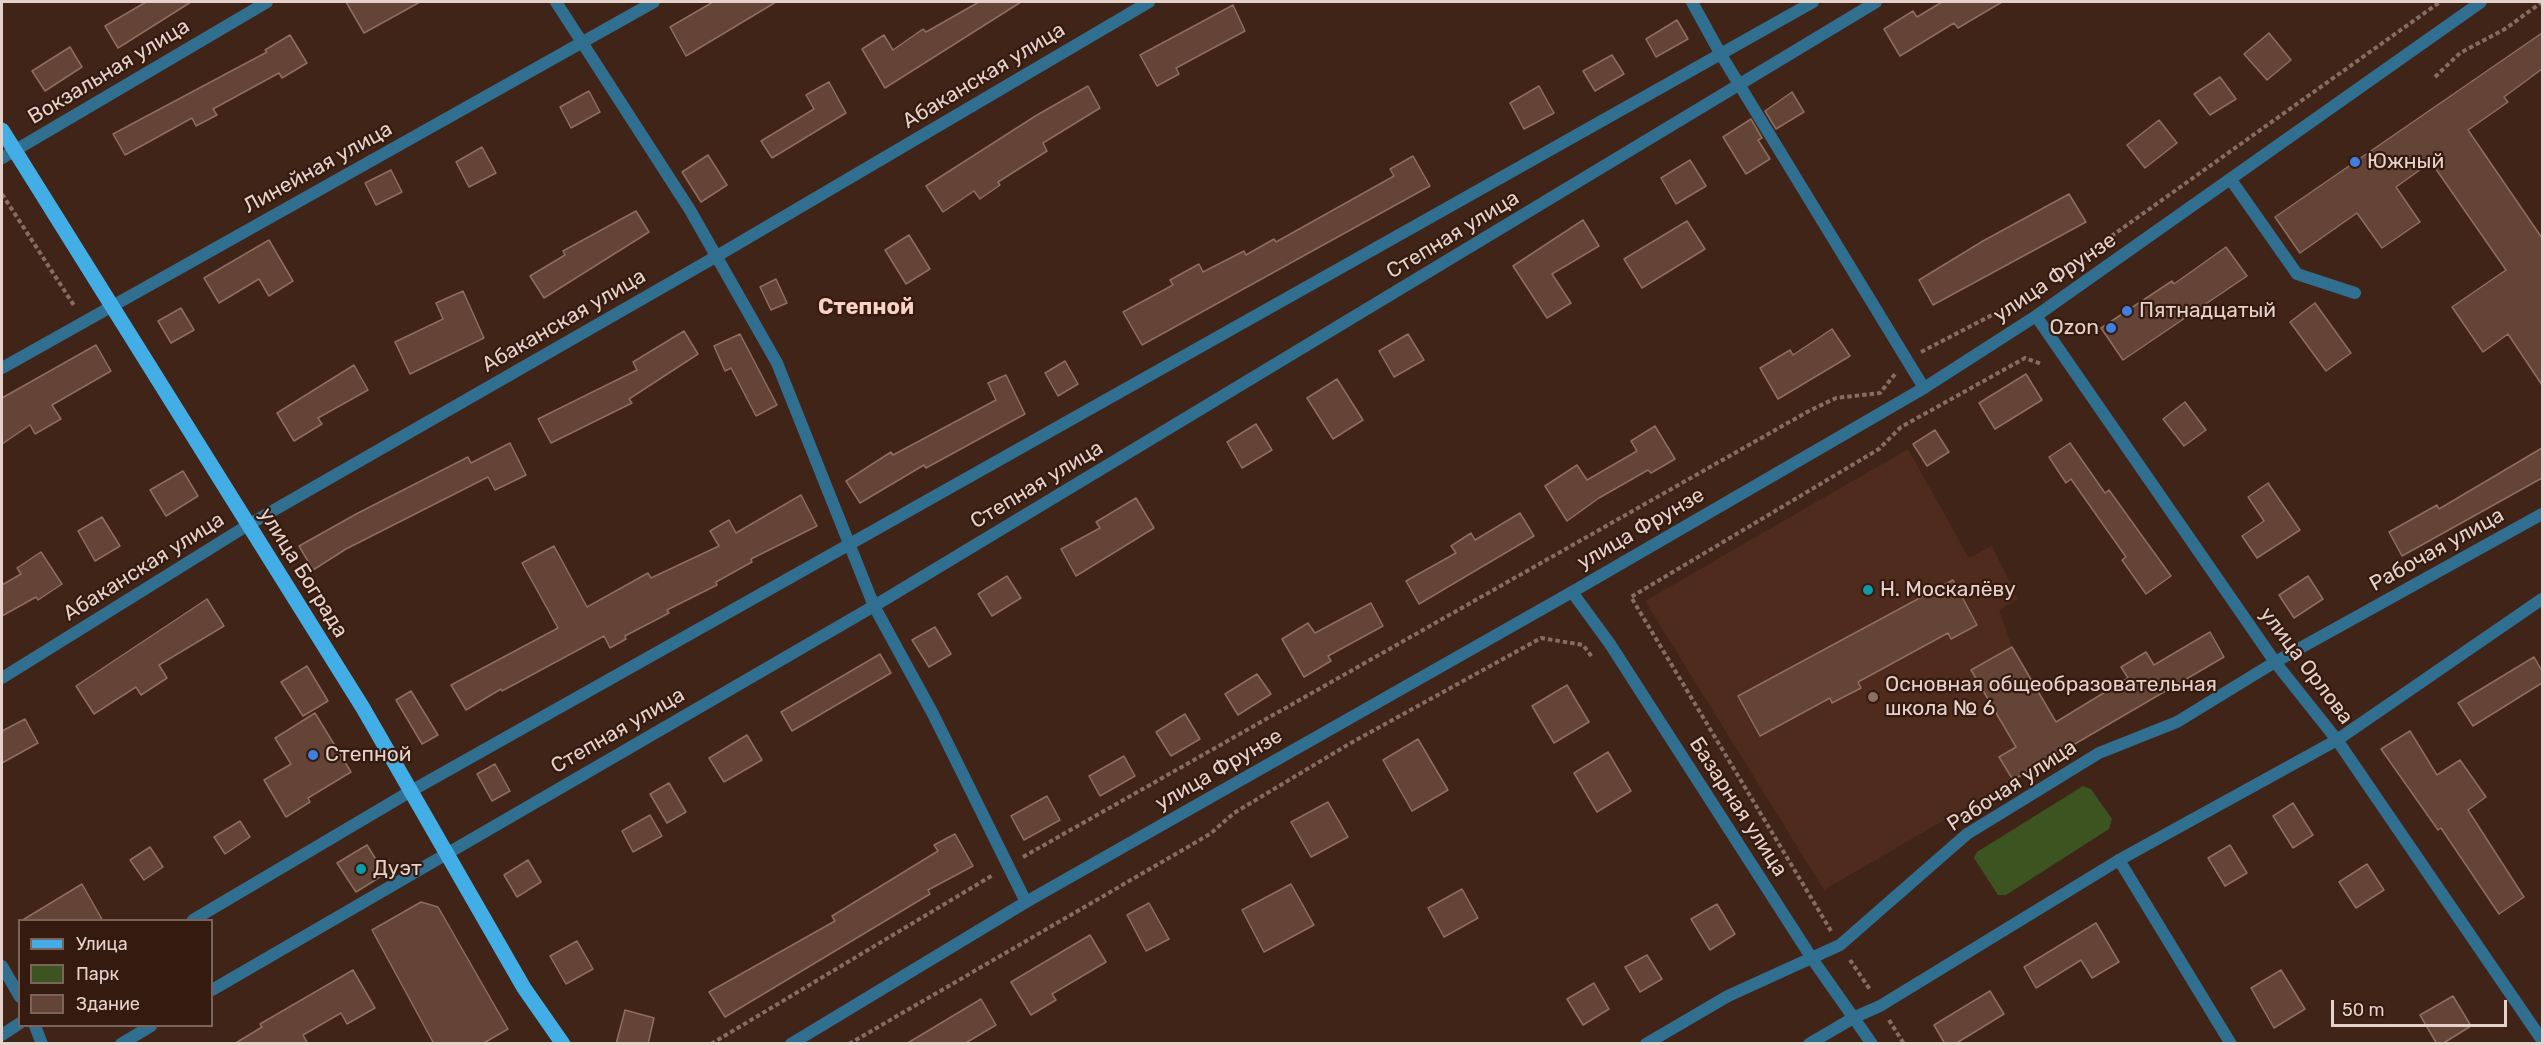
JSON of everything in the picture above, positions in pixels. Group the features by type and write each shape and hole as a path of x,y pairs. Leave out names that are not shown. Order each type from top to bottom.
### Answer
{"main road":[{"name":"улица Бограда","path":"2,130 8,154 110,305 248,525 411,791 524,987 563,1044"}],"street":[{"name":"Вокзальная улица","path":"8,154 267,2"},
{"path":"556,2 717,256 777,363 874,606 933,714 1026,902"},
{"name":"Линейная улица","path":"2,368 110,305 654,2"},
{"name":"Абаканская улица","path":"2,678 248,525 717,256 1149,2"},
{"path":"1692,2 1739,85 1924,387"},
{"name":"Степная улица","path":"196,919 411,791 850,546 1812,2"},
{"name":"Степная улица","path":"213,989 874,606 1876,2"},
{"name":"улица Фрунзе","path":"791,1044 1026,902 1572,592 1924,387 2036,316 2481,2"},
{"path":"2231,180 2297,274 2355,293"},
{"name":"улица Орлова","path":"2036,316 2275,662 2337,740 2542,1040"},
{"name":"Рабочая улица","path":"1646,1044 1728,996 1813,960 1840,945 1967,834 2099,753 2177,722 2275,662 2542,514"},
{"name":"Базарная улица","path":"1572,592 1617,654 1813,960 1872,1044"},
{"path":"1809,1044 1855,1017 1880,1006 2119,860 2337,740 2542,599"},
{"path":"2119,860 2231,1044"},
{"path":"2,966 18,994"},
{"path":"2,1035 18,1024"},
{"path":"34,1027 42,1044"},
{"path":"121,1044 149,1027"}],"path":[{"path":"2068,279 2068,267 2440,2"},
{"path":"2434,77 2460,53 2505,29 2542,2"},
{"path":"2,194 83,321"},
{"path":"711,1044 1008,866 1807,412 1836,398 1880,393 1907,359 2021,300"},
{"path":"1904,1044 1840,945 1630,597 1879,449 1901,427 2025,358 2042,364"},
{"path":"849,1044 1191,846 1210,834 1234,813 1349,744 1541,638 1583,645 1592,657"}],"shaded area":[{"name":"Основная общеобразовательная школа № 6","path":"1908,449 1969,558 1992,546 2018,599 1999,610 2012,647 2070,747 1824,890 1645,601"}],"green space":[{"path":"2083,786 2091,789 2112,819 2109,829 2006,895 1998,895 1974,858 1977,852"}],"building":[{"path":"146,2 191,2 118,48 105,26"},
{"path":"346,2 420,2 364,33"},
{"path":"713,2 776,2 686,56 670,27"},
{"path":"979,2 1021,2 885,88 862,49 884,35 893,50 923,29 926,32"},
{"path":"1942,2 2002,2 1958,28 1954,23 1900,56 1884,29 1913,11 1917,17"},
{"path":"1233,5 1245,31 1176,68 1179,74 1157,86 1140,55"},
{"path":"1677,20 1688,39 1656,57 1646,39"},
{"path":"2269,33 2291,60 2267,80 2244,54"},
{"path":"2542,33 2542,69 2504,97 2508,102 2468,130 2542,238 2542,385 2508,334 2483,352 2452,307 2506,270 2431,162 2396,187 2420,222 2382,248 2357,213 2300,253 2275,217"},
{"path":"290,35 307,63 282,78 279,73 213,109 217,115 196,126 192,118 125,155 113,134 267,52 265,50"},
{"path":"70,47 82,67 45,91 32,71"},
{"path":"1612,55 1624,74 1595,91 1583,71"},
{"path":"2220,77 2236,99 2210,115 2194,94"},
{"path":"829,82 846,113 772,158 761,141 814,109 806,95"},
{"path":"1088,86 1100,108 1043,143 1047,151 998,182 1000,185 980,199 974,191 943,212 926,186 1037,115"},
{"path":"1539,86 1554,113 1524,129 1510,103"},
{"path":"589,91 600,112 571,128 560,107"},
{"path":"1792,92 1804,112 1776,129 1765,111"},
{"path":"1751,119 1762,138 1758,140 1770,159 1746,174 1723,137"},
{"path":"2159,120 2177,143 2145,168 2127,145"},
{"path":"482,147 496,173 469,187 456,162"},
{"path":"708,155 727,185 701,202 682,172"},
{"path":"1413,156 1430,186 1142,345 1123,312 1173,285 1170,280 1199,264 1203,272 1244,251 1246,255 1274,239 1276,242 1394,176 1390,169"},
{"path":"1690,160 1706,186 1676,204 1661,178"},
{"path":"391,170 402,192 376,205 365,183"},
{"path":"2069,194 2086,222 1933,305 1919,280 1983,241"},
{"path":"636,211 649,232 544,298 530,276 565,255 563,251"},
{"path":"1583,220 1599,246 1552,274 1571,303 1547,318 1513,266"},
{"path":"1687,221 1705,249 1642,288 1624,259"},
{"path":"909,235 930,269 906,284 885,250"},
{"path":"269,240 293,281 269,296 259,279 219,303 204,278"},
{"path":"2226,247 2247,276 2123,360 2101,328 2172,281 2174,284"},
{"path":"776,279 787,303 771,310 760,287"},
{"path":"463,291 484,338 410,374 395,342 443,319 436,303"},
{"path":"2315,303 2351,353 2326,371 2290,322"},
{"path":"181,308 194,330 171,343 158,321"},
{"path":"1832,329 1850,356 1778,399 1760,368 1790,350 1793,355"},
{"path":"684,331 698,354 629,399 632,403 551,443 538,419 637,370 633,362"},
{"path":"740,334 777,405 756,416 731,368 725,371 714,346"},
{"path":"1408,334 1424,360 1394,377 1379,351"},
{"path":"96,345 111,371 52,405 61,419 35,434 30,425 2,444 2,398"},
{"path":"1065,361 1078,384 1058,396 1045,373"},
{"path":"354,365 368,390 318,418 322,424 294,441 277,413"},
{"path":"2026,374 2042,400 1995,429 1979,403"},
{"path":"1006,375 1025,414 926,468 924,465 860,503 846,481 891,452 893,455 996,400 988,383"},
{"path":"1337,379 1363,420 1333,439 1307,398"},
{"path":"2185,402 2206,430 2184,446 2163,419"},
{"path":"1256,424 1272,450 1242,468 1227,442"},
{"path":"1655,426 1675,459 1651,473 1648,470 1599,498 1567,521 1545,486 1577,465 1587,480 1637,451 1631,441"},
{"path":"1935,430 1949,452 1927,466 1913,444"},
{"path":"510,443 526,475 495,490 488,477 346,549 313,570 299,546 468,457 471,463"},
{"path":"2070,443 2105,493 2109,490 2171,576 2146,594 2122,560 2126,557 2071,479 2066,483 2049,457"},
{"path":"2542,448 2542,478 2402,556 2389,532 2437,505 2439,509"},
{"path":"183,471 198,496 166,516 150,490"},
{"path":"2268,483 2300,530 2257,558 2242,536 2264,521 2248,497"},
{"path":"801,495 817,526 751,559 752,562 716,582 717,585 667,610 669,613 625,636 626,639 610,648 604,636 502,691 501,689 466,710 451,685 558,628 522,563 554,546 587,607 648,573 651,578 719,546 710,531 729,520 736,533"},
{"path":"1136,498 1154,528 1076,576 1061,549 1100,528 1096,522"},
{"path":"1520,513 1534,536 1419,604 1406,581 1456,553 1451,546 1471,533 1475,540"},
{"path":"102,517 120,546 95,561 78,531"},
{"path":"41,552 62,584 38,600 36,597 2,616 2,585 21,574 17,568"},
{"path":"1007,576 1021,598 992,616 978,594"},
{"path":"2308,576 2323,599 2294,618 2279,595"},
{"path":"1953,580 1977,625 1951,639 1948,633 1858,682 1861,688 1832,703 1830,698 1760,736 1738,696"},
{"path":"207,599 224,626 159,665 167,678 141,695 136,687 94,714 76,686"},
{"path":"1371,603 1383,626 1328,656 1331,661 1304,677 1282,639 1308,623 1315,633"},
{"path":"935,627 951,654 929,667 912,640"},
{"path":"2210,632 2224,657 2013,780 1999,757 2016,747 1971,670 2012,647 2056,722 2128,678 2121,667 2146,652 2154,665"},
{"path":"880,654 891,673 792,731 781,712"},
{"path":"2534,657 2542,671 2542,683 2473,726 2458,703"},
{"path":"307,666 328,701 303,716 281,682"},
{"path":"1257,674 1271,694 1238,715 1225,694"},
{"path":"1567,685 1589,722 1554,743 1532,706"},
{"path":"411,691 438,735 422,744 396,700"},
{"name":"Степной","path":"315,713 351,772 308,798 310,802 286,817 264,780 291,764 275,738"},
{"path":"1185,714 1200,739 1171,756 1156,732"},
{"path":"25,719 38,743 2,763 2,731"},
{"path":"2410,731 2437,775 2460,760 2486,797 2468,810 2524,897 2499,914 2441,828 2438,830 2381,749"},
{"path":"747,735 762,760 724,782 709,758"},
{"path":"1418,739 1448,790 1412,811 1383,760"},
{"path":"1608,752 1631,791 1597,812 1574,773"},
{"path":"1124,756 1135,776 1100,796 1089,776"},
{"path":"495,764 510,791 492,801 477,774"},
{"path":"669,783 686,812 667,823 650,794"},
{"path":"1047,796 1060,820 1024,840 1011,816"},
{"path":"1328,802 1348,837 1311,857 1291,822"},
{"path":"2293,803 2313,835 2293,848 2273,816"},
{"path":"650,815 662,836 633,852 622,831"},
{"path":"240,821 250,837 225,854 214,837"},
{"path":"955,834 973,866 928,890 930,894 725,1017 709,992 835,921 832,916 938,851 934,845"},
{"name":"Дуэт","path":"367,845 385,874 356,892 337,863"},
{"path":"2230,845 2247,873 2225,886 2208,858"},
{"path":"150,847 163,867 144,880 130,860"},
{"path":"528,860 541,882 517,897 504,875"},
{"path":"2367,864 2384,890 2356,908 2339,882"},
{"path":"82,884 102,919 24,919"},
{"path":"1291,884 1314,925 1264,952 1242,910"},
{"path":"1462,889 1478,918 1444,937 1428,908"},
{"path":"421,902 438,907 508,1029 482,1044 434,1044 372,930"},
{"path":"1149,903 1169,939 1146,951 1127,915"},
{"path":"1717,904 1735,934 1710,950 1691,919"},
{"path":"2096,923 2119,962 2092,978 2081,960 2036,988 2024,967"},
{"path":"1090,935 1106,962 1052,994 1056,1000 1031,1015 1011,982"},
{"path":"577,941 593,969 566,984 550,956"},
{"path":"1647,955 1662,979 1640,992 1625,967"},
{"path":"353,970 375,1008 347,1024 341,1013 303,1035 308,1044 234,1044 262,1027 260,1024"},
{"path":"2281,970 2305,1009 2274,1028 2251,988"},
{"path":"1594,983 1609,1009 1583,1025 1567,999"},
{"path":"1990,991 2004,1014 1955,1044 1945,1044 1934,1025"},
{"path":"2453,996 2471,1026 2442,1044 2437,1044 2420,1015"},
{"path":"981,999 996,1025 964,1044 906,1044"},
{"path":"625,1010 654,1018 648,1044 616,1044"}],"place":[{"name":"Южный","path":"2355,162"},
{"name":"Пятнадцатый","path":"2127,311"},
{"name":"Ozon","path":"2111,328"},
{"name":"Н. Москалёву","path":"1868,590"},
{"name":"Основная общеобразовательная школа № 6","path":"1873,697"},
{"name":"Степной","path":"313,755"},
{"name":"Дуэт","path":"361,869"}],"district":[{"name":"Степной","path":"866,308"}]}
